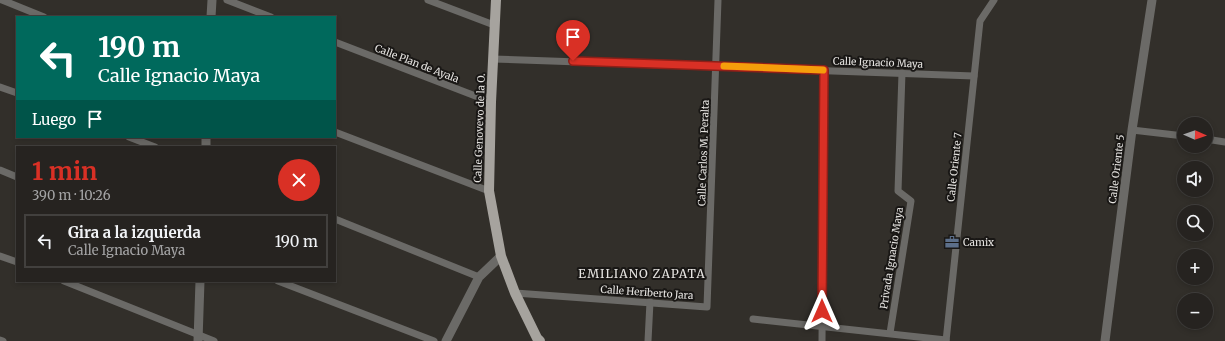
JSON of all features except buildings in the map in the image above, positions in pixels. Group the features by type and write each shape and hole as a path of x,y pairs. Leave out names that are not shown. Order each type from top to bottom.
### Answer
{"main road":[{"name":"Calle Genovevo de la O.","path":"496,0 491,102 489,191 501,256 515,293 538,340"}],"street":[{"path":"2,0 42,16"},
{"path":"211,16 212,0"},
{"path":"227,0 268,16"},
{"path":"428,0 494,25"},
{"name":"Calle Carlos M. Peralta","path":"706,307 718,0"},
{"name":"Calle Oriente 7","path":"946,340 980,21 994,0"},
{"name":"Calle Oriente 5","path":"1104,341 1132,130 1152,0"},
{"name":"Calle Plan de Ayala","path":"336,42 491,102"},
{"name":"Calle Ignacio Maya","path":"493,59 974,76"},
{"path":"822,341 824,70"},
{"name":"Privada Ignacio Maya","path":"890,333 911,201 898,191 902,73"},
{"path":"0,87 16,93"},
{"path":"1132,130 1177,135"},
{"path":"336,132 489,191"},
{"path":"132,138 152,146"},
{"path":"1213,140 1225,142"},
{"path":"0,170 16,177"},
{"path":"336,219 479,277"},
{"path":"0,256 16,262"},
{"path":"446,341 479,277 501,256"},
{"path":"66,282 198,338 214,341"},
{"path":"198,338 200,282"},
{"path":"281,282 434,341"},
{"name":"Calle Heriberto Jara","path":"515,293 706,307"},
{"path":"648,341 650,302"},
{"path":"753,320 946,340"}],"slow traffic":[{"path":"724,66 823,70"}],"place":[{"name":"Camix","path":"952,242"}],"district":[{"name":"EMILIANO ZAPATA","path":"642,274"}],"route":[{"path":"573,61 824,70 822,311"}]}
